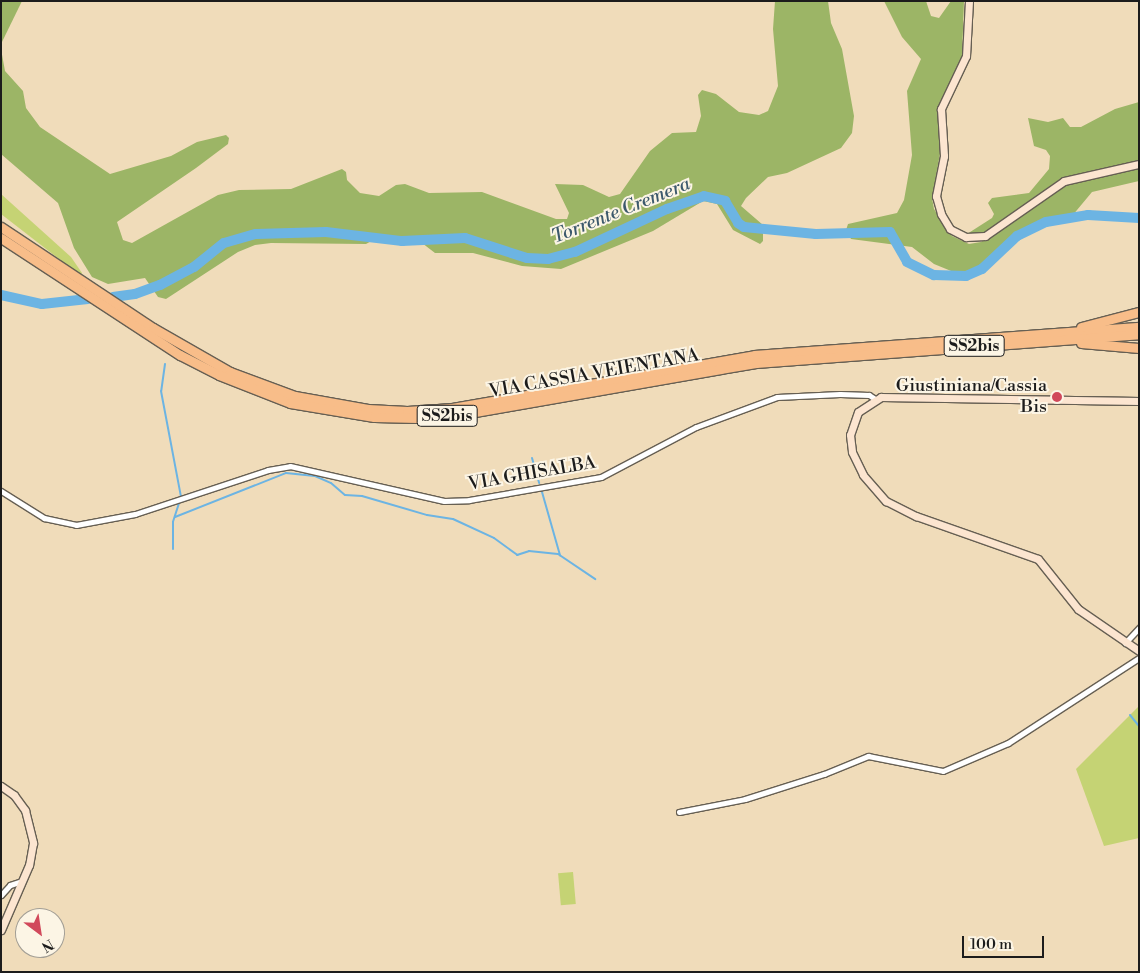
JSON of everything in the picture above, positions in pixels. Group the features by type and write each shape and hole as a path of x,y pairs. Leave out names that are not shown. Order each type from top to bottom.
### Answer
{"highway":[{"path":"1,221 36,249"},
{"path":"1,227 36,249"},
{"name":"VIA CASSIA VEIENTANA","path":"1,240 72,279 152,331 199,366 271,398 328,411 388,418 482,411 756,359 1139,327"},
{"name":"VIA CASSIA VEIENTANA","path":"36,249 72,279"},
{"path":"1057,333 1139,312"},
{"name":"VIA CASSIA VEIENTANA","path":"767,358 1139,334"},
{"path":"1050,340 1139,348"}],"street":[{"path":"969,1 966,56 941,109 944,156 936,196 941,214 950,229 966,237 983,236 1064,181 1139,164"},
{"name":"VIA GHISALBA","path":"1,490 44,518 76,525 114,520 182,500 268,470 290,466 444,502 469,500 600,477 638,460 688,431 777,397 840,394 869,395 875,399"},
{"path":"1139,401 900,396 875,399 858,412 850,435 854,458 875,491 916,516 1038,559 1078,609 1139,651"},
{"path":"1125,643 1139,628"},
{"path":"679,812 745,799 824,774 868,756 943,771 1008,743 1139,658"},
{"path":"1,786 21,804 32,829 32,855 1,930"},
{"path":"1,895 10,885 22,882"}],"green space":[{"path":"1,1 22,1 1,44"},
{"path":"775,1 828,1 831,23 842,49 854,116 852,133 841,148 787,173 768,177 746,198 741,206 763,225 763,241 760,244 733,230 717,204 703,201 653,231 561,269 522,266 473,253 435,253 422,243 375,239 366,244 271,243 255,245 238,252 166,299 158,297 145,278 108,284 92,277 74,248 58,203 1,154 1,49 5,71 23,91 26,108 40,127 110,174 171,156 197,142 226,135 229,138 228,144 196,168 117,222 123,240 132,243 218,195 239,190 291,189 342,169 346,172 347,180 360,193 379,196 396,185 405,184 429,193 482,192 556,219 567,219 569,213 555,184 583,185 609,197 620,194 650,151 672,133 696,132 701,116 698,95 702,90 716,94 739,112 759,115 768,111 778,86 773,29"},
{"path":"884,1 926,1 931,16 939,18 951,1 964,1 962,56 938,107 940,154 932,198 934,209 952,236 969,244 981,242 1061,187 1076,181 1139,168 1139,181 1092,192 1072,216 1017,232 1006,252 989,263 964,272 956,273 934,264 912,247 851,239 846,230 848,224 897,213 904,200 912,155 907,91 921,59 902,37"},
{"path":"1139,102 1139,162 1066,178 985,235 967,234 992,218 994,214 988,203 992,198 1029,193 1049,169 1050,156 1046,150 1034,146 1028,118 1048,122 1063,118 1070,127 1081,127 1115,109"},
{"path":"1,194 71,257 82,273 81,276 1,214"},
{"path":"1139,706 1139,838 1104,846 1076,769"},
{"path":"573,872 576,904 561,905 558,873"}],"waterway":[{"name":"Torrente Cremera","path":"113,297 135,294 160,285 194,267 224,243 256,234 326,232 402,241 465,238 527,258 548,259 575,252 667,209 704,196 725,201 738,223 744,227 816,234 890,232 907,262 934,275 966,276 982,269 1017,236 1046,222 1088,215 1139,218"},
{"name":"Torrente Cremera","path":"1,295 42,304 88,299"},
{"path":"165,364 161,391 181,497 173,522 173,549"},
{"path":"532,458 539,483"},
{"path":"175,517 286,473 315,476 331,483 345,495 362,496 427,515 453,519 494,538 517,555 529,551 558,554 595,579"},
{"path":"542,492 560,555"},
{"path":"1130,715 1139,726"}],"place":[{"name":"Giustiniana/Cassia Bis","path":"1057,397"}]}
